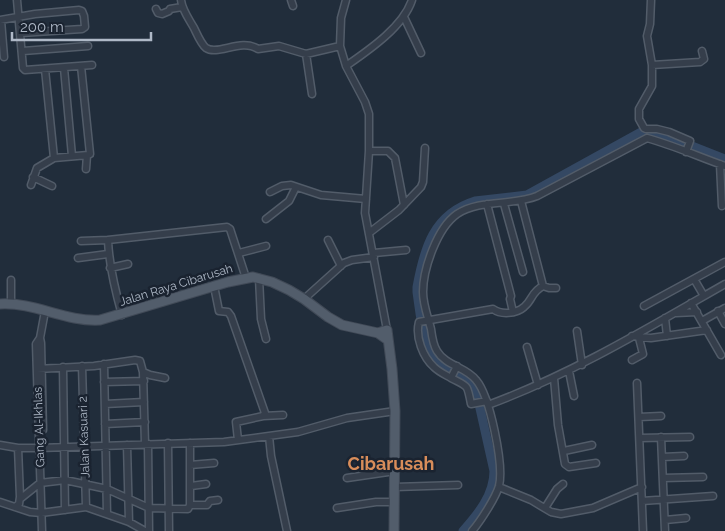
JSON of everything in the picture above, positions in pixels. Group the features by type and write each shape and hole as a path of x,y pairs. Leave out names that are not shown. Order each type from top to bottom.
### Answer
{"main road":[{"name":"Jalan Raya Cibarusah","path":"0,304 20,304 70,318 100,320 214,286 246,278 259,278 280,285 304,298 328,317 342,325 378,333 388,340"},
{"path":"378,333 387,330 396,411 394,531"}],"street":[{"path":"18,0 23,68 25,70 92,65"},
{"path":"346,0 341,18 340,46 346,66 365,102 369,114 365,213 387,330"},
{"path":"346,66 404,17 412,0"},
{"path":"651,0 650,24 647,36 652,64 652,86 638,112 641,123 646,129 669,132 688,148 722,165 722,206"},
{"path":"156,9 158,13 162,14 181,3 206,48 218,50 240,45 253,45 258,49 279,46 306,54 340,46"},
{"path":"4,57 0,20 78,10 82,11 84,16 83,28 21,33"},
{"path":"404,17 421,53"},
{"path":"23,52 88,46"},
{"path":"652,64 700,62 704,59 702,51"},
{"path":"306,54 312,94"},
{"path":"81,66 90,152 87,155 86,169"},
{"path":"64,68 72,156"},
{"path":"45,69 54,158"},
{"path":"472,531 499,487 498,454 477,380 456,368 437,352 425,321 424,281 438,237 444,227 457,214 472,207 521,201 548,192 587,168 647,138 688,148"},
{"path":"369,233 391,217 417,192 423,182 425,148"},
{"path":"369,151 388,151 394,158 404,205"},
{"path":"31,185 37,168 54,158 87,155"},
{"path":"33,177 52,186"},
{"path":"270,192 286,185 321,195 366,199"},
{"path":"266,219 289,201 296,187"},
{"path":"521,201 543,286"},
{"path":"487,204 511,296 513,312"},
{"path":"504,204 523,272"},
{"path":"81,242 227,227 230,229 239,253 246,278"},
{"path":"108,240 110,268 122,314"},
{"path":"328,240 341,266"},
{"path":"239,253 266,246"},
{"path":"304,298 341,266 352,260 406,250"},
{"path":"78,258 108,254"},
{"path":"644,306 725,262"},
{"path":"110,268 128,264"},
{"path":"259,278 261,319 266,340"},
{"path":"694,279 704,296"},
{"path":"11,280 11,304"},
{"path":"556,288 543,286 536,289 523,308 513,312 502,314 493,309 425,321 418,324 418,338 422,349 433,367 466,386 471,404 483,403 525,392 582,365 635,337 725,284"},
{"path":"214,286 219,312 228,312 231,316 265,413 263,416"},
{"path":"692,302 722,355"},
{"path":"702,321 725,308"},
{"name":"Gang Al-Ikhlas","path":"42,531 39,369 36,344 40,338 45,310"},
{"path":"718,311 725,324"},
{"path":"672,314 697,312"},
{"path":"665,318 667,336"},
{"path":"635,337 651,338 707,330"},
{"path":"577,331 582,365"},
{"path":"632,360 643,354 635,337"},
{"path":"526,347 538,385"},
{"path":"39,369 140,361 144,372 149,531"},
{"path":"104,364 107,514"},
{"name":"Jalan Kasuari 2","path":"82,366 86,507"},
{"path":"63,367 65,510"},
{"path":"451,378 456,368"},
{"path":"569,371 574,396"},
{"path":"144,372 165,378"},
{"path":"554,378 558,425 565,464 568,466 596,463"},
{"path":"104,382 144,381"},
{"path":"637,383 643,531"},
{"path":"105,404 144,402"},
{"path":"0,445 18,448 41,448 238,440 298,432 347,418 396,411"},
{"path":"238,440 236,422 263,416 283,415"},
{"path":"639,417 661,416"},
{"path":"105,424 145,422"},
{"path":"269,436 271,456 287,531"},
{"path":"662,437 665,531"},
{"path":"640,438 690,437"},
{"path":"168,443 169,531"},
{"path":"15,507 20,499 42,483 65,480 107,489 149,508 188,509 191,486 190,443"},
{"path":"127,445 128,522"},
{"path":"564,451 592,445"},
{"path":"18,448 20,499"},
{"path":"662,457 684,456"},
{"path":"190,465 214,463"},
{"path":"347,478 395,471"},
{"path":"663,478 704,477"},
{"path":"191,486 206,484"},
{"path":"545,508 557,489 564,484"},
{"path":"395,487 458,485"},
{"path":"499,487 531,500 551,512 561,514 604,504 642,487"},
{"path":"642,501 713,496"},
{"path":"190,505 207,504 210,501 218,500"},
{"path":"0,502 43,515 86,507 128,522 145,531"},
{"path":"337,508 376,502 394,502"},
{"path":"665,520 686,518"}],"waterway":[{"path":"463,531 484,504 491,488 494,471 475,386 437,361 431,352 424,333 417,287 427,247 440,224 461,207 475,201 527,195 643,131 674,139 725,159"}],"district":[{"name":"Cibarusah","path":"391,463"}]}
